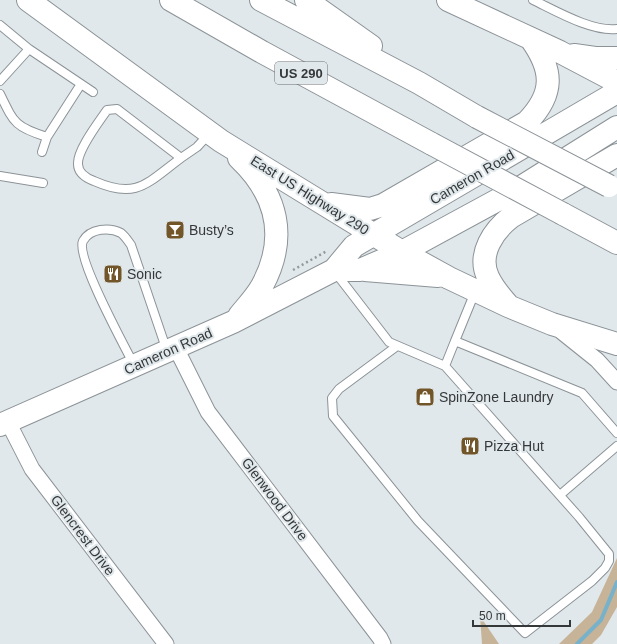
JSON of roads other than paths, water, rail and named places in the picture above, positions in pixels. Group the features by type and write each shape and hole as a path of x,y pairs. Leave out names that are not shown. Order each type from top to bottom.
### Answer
{"main road":[{"name":"East US Highway 290","path":"28,0 215,137 402,252 449,278 508,306 552,324 617,344"},
{"name":"US 290","path":"171,0 262,52 617,243"},
{"path":"261,0 419,83 477,117 613,188"},
{"path":"306,0 342,24 419,83"},
{"path":"448,0 476,9 530,39 560,52 617,82"},
{"path":"324,203 370,209 383,205 527,122 543,102 549,79 542,54 530,39"},
{"path":"560,52 595,58 617,58"},
{"name":"Cameron Road","path":"4,424 233,322 334,270 354,246 617,92"},
{"name":"Cameron Road","path":"334,270 360,270 402,252 518,189 617,127"},
{"path":"215,137 249,168 266,190 274,208 276,227 275,250 270,270 261,288 233,322"},
{"path":"508,306 493,288 487,275 487,248 500,225 511,217 617,155"},
{"path":"360,270 413,273 449,278"}],"street":[{"path":"552,324 584,347 617,382"},
{"name":"Glenwood Drive","path":"172,350 208,412 380,638 383,644"},
{"name":"Glencrest Drive","path":"4,424 32,469 166,644"}],"lane":[{"path":"533,0 578,21 610,30 617,29"},
{"path":"0,25 29,48 93,92"},
{"path":"0,81 29,48"},
{"path":"42,152 46,137 81,84"},
{"path":"0,94 14,121 22,128 46,137"},
{"path":"181,158 117,109 111,109 107,110 80,153 78,164 81,173 90,179 108,187 134,190 148,183 197,147 215,137"},
{"path":"0,176 44,183"},
{"path":"135,366 93,281 82,252 82,242 91,233 108,229 122,234 131,245 172,350"},
{"path":"334,270 389,342 445,366 560,495 609,554 609,561 605,568 592,582 525,634 418,521 333,416 332,398 339,389 398,346"},
{"path":"445,366 475,291"},
{"path":"455,341 582,393 617,433"},
{"path":"560,495 617,446"}],"waterway":[{"path":"577,644 601,620 617,582"}],"place":[{"name":"Busty’s","path":"175,230"},
{"name":"Sonic","path":"113,274"},
{"name":"SpinZone Laundry","path":"425,397"},
{"name":"Pizza Hut","path":"470,446"}]}
